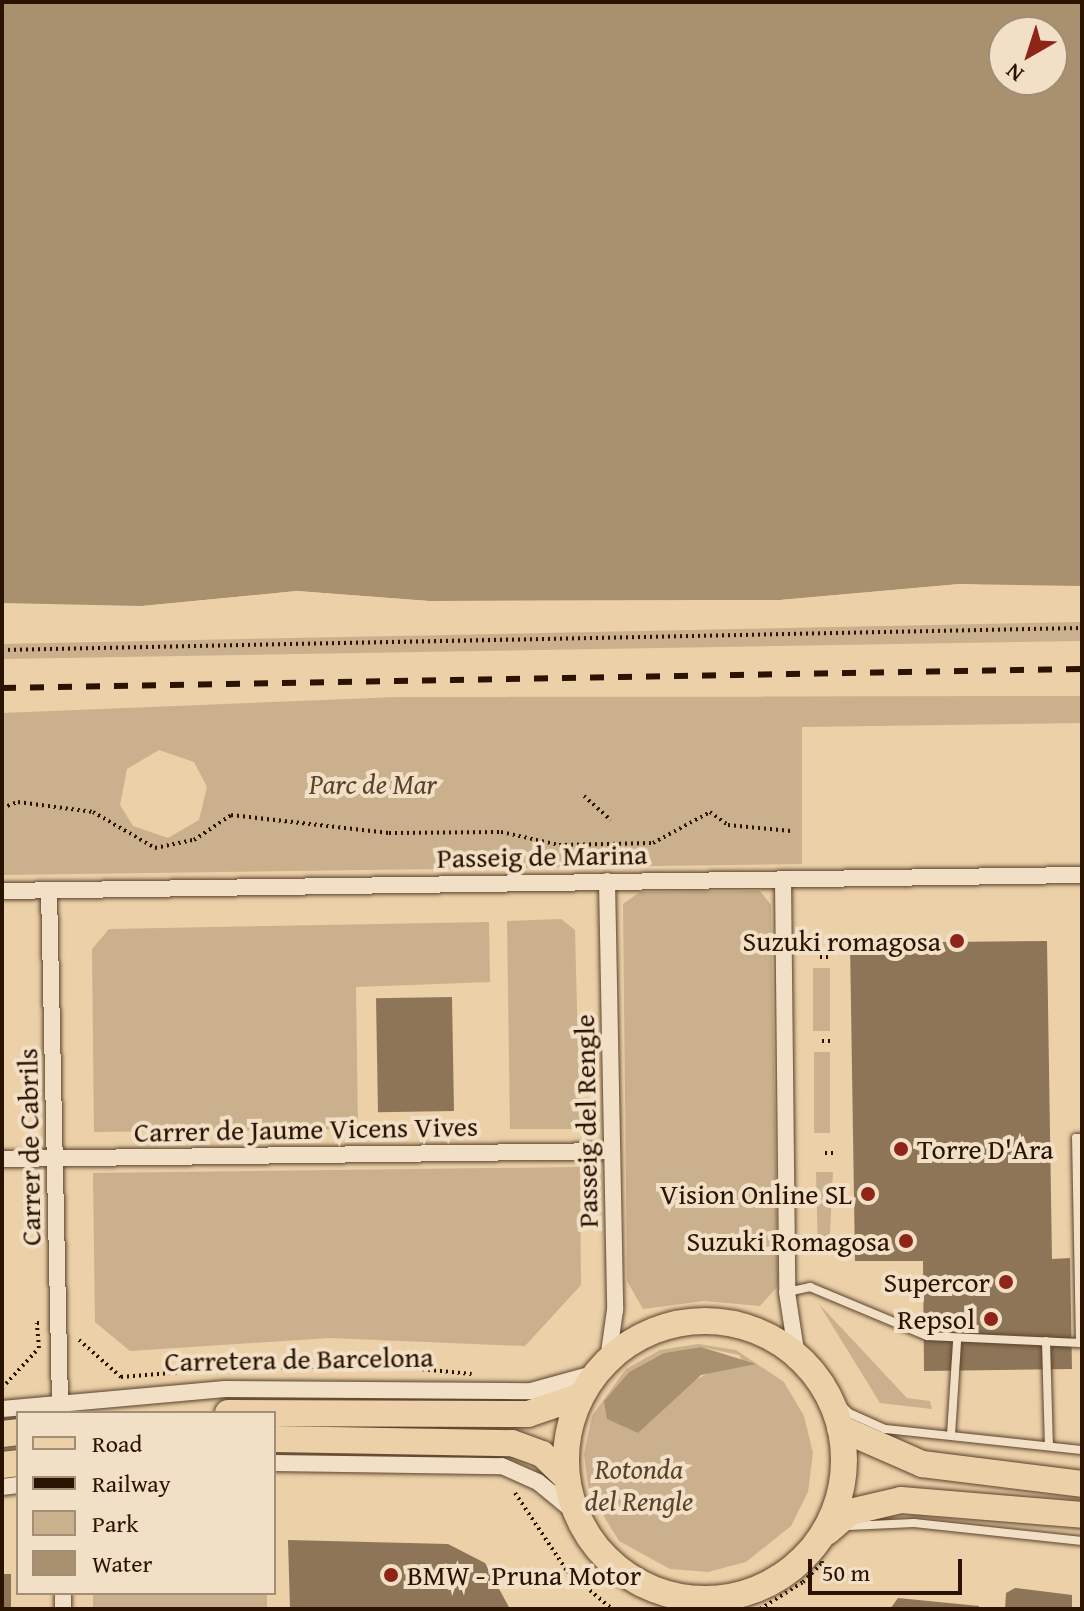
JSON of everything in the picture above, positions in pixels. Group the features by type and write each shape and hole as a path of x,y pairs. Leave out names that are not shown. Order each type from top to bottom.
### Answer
{"main road":[{"path":"668,1609 591,1540 577,1514 567,1478 569,1428 581,1396 602,1367 646,1334 702,1322 758,1332 797,1357 821,1384 840,1428 839,1498 819,1540"},
{"path":"276,1413 528,1414 581,1396"},
{"path":"840,1428 922,1464 1082,1484"},
{"path":"276,1439 512,1443 542,1454 567,1478"},
{"path":"742,1609 760,1598 850,1512 873,1502 1082,1515"},
{"path":"635,1580 696,1599 760,1598"}],"street":[{"name":"Passeig de Marina","path":"2,891 1082,875"},
{"path":"783,879 787,1292 797,1357"},
{"name":"Passeig del Rengle","path":"602,1367 615,1310 607,881"},
{"name":"Carrer de Cabrils","path":"49,890 60,1404"},
{"name":"Carrer de Jaume Vicens Vives","path":"2,1159 611,1151"},
{"name":"Carretera de Barcelona","path":"2,1409 307,1386 531,1391 602,1367"},
{"path":"276,1463 481,1463 522,1472 577,1514"}],"lane":[{"path":"787,1292 810,1287 890,1326 957,1341 1080,1343 1076,1138 1082,1138"},
{"path":"951,1435 957,1341"},
{"path":"1046,1341 1049,1446"},
{"path":"821,1384 861,1421 1082,1450"},
{"path":"819,1540 878,1521 1082,1541"}],"path":[{"path":"2,650 1082,628"},
{"path":"584,796 611,820"},
{"path":"2,808 18,802 93,812 155,848 194,840 231,815 389,833 501,832 559,845 653,843 710,812 728,825 791,831"},
{"path":"820,957 830,957"},
{"path":"822,1041 832,1041"},
{"path":"825,1153 835,1153"},
{"path":"2,1388 39,1348 37,1323 78,1322 79,1341 121,1377 196,1371"},
{"path":"211,1370 473,1368"},
{"path":"510,1489 567,1571 612,1609"},
{"path":"760,1598 822,1563 819,1540"}],"green space":[{"path":"1082,622 1082,641 2,659 2,644"},
{"name":"Parc de Mar","path":"1082,696 1082,723 802,727 802,864 2,875 2,713 398,697","holes":["159,750 194,762 207,787 199,820 168,838 133,826 120,805 127,769"]},
{"path":"760,891 771,905 778,1286 760,1306 704,1301 643,1309 627,1281 623,904 640,892"},
{"path":"561,919 575,930 580,1129 510,1129 507,921"},
{"path":"489,922 490,982 356,987 358,1129 94,1132 92,949 109,929"},
{"path":"813,968 830,968 830,1031 813,1031"},
{"path":"814,1052 830,1052 830,1133 814,1133"},
{"path":"580,1167 581,1285 525,1346 329,1338 130,1351 95,1322 93,1173"},
{"path":"816,1172 833,1172 829,1252 818,1252"},
{"path":"819,1304 907,1398 930,1401 932,1409 880,1403"},
{"name":"Rotonda del Rengle","path":"698,1344 736,1350 784,1382 804,1416 813,1453 808,1492 791,1526 746,1562 708,1572 670,1569 619,1541 589,1492 584,1454 592,1416 626,1369 660,1350","holes":["701,1347 739,1355 746,1366 719,1368 685,1385 638,1433 604,1401 629,1372 664,1353"]},
{"path":"93,1595 267,1595 267,1609 93,1609"}],"water":[{"path":"2,2 1082,2 1082,586 960,584 780,600 429,601 297,591 142,606 2,603"},
{"path":"701,1347 756,1364 701,1375 638,1433 607,1419 604,1401 629,1372 664,1353"}],"pier":[{"path":"960,584 1082,590 960,588 780,604 429,605 297,595 142,610 2,607 142,606 297,591 429,601 780,600"}],"building":[{"path":"1047,941 1052,1259 1070,1258 1072,1369 924,1371 923,1261 855,1261 850,943"},
{"path":"452,997 454,1111 378,1112 376,998"},
{"name":"BMW - Pruna Motor","path":"288,1540 448,1544 485,1563 510,1609 290,1609"},
{"path":"2,1574 11,1574 11,1609 2,1609"},
{"path":"1015,1588 1072,1595 1072,1609 1005,1609 1006,1593"},
{"path":"898,1598 979,1606 979,1609 890,1609"}],"railway":[{"path":"2,688 1082,669"}],"place":[{"name":"Suzuki romagosa","path":"957,941"},
{"name":"Torre D'Ara","path":"901,1149"},
{"name":"Vision Online SL","path":"868,1194"},
{"name":"Suzuki Romagosa","path":"906,1241"},
{"name":"Supercor","path":"1006,1282"},
{"name":"Repsol","path":"991,1319"},
{"name":"BMW - Pruna Motor","path":"391,1575"}]}
